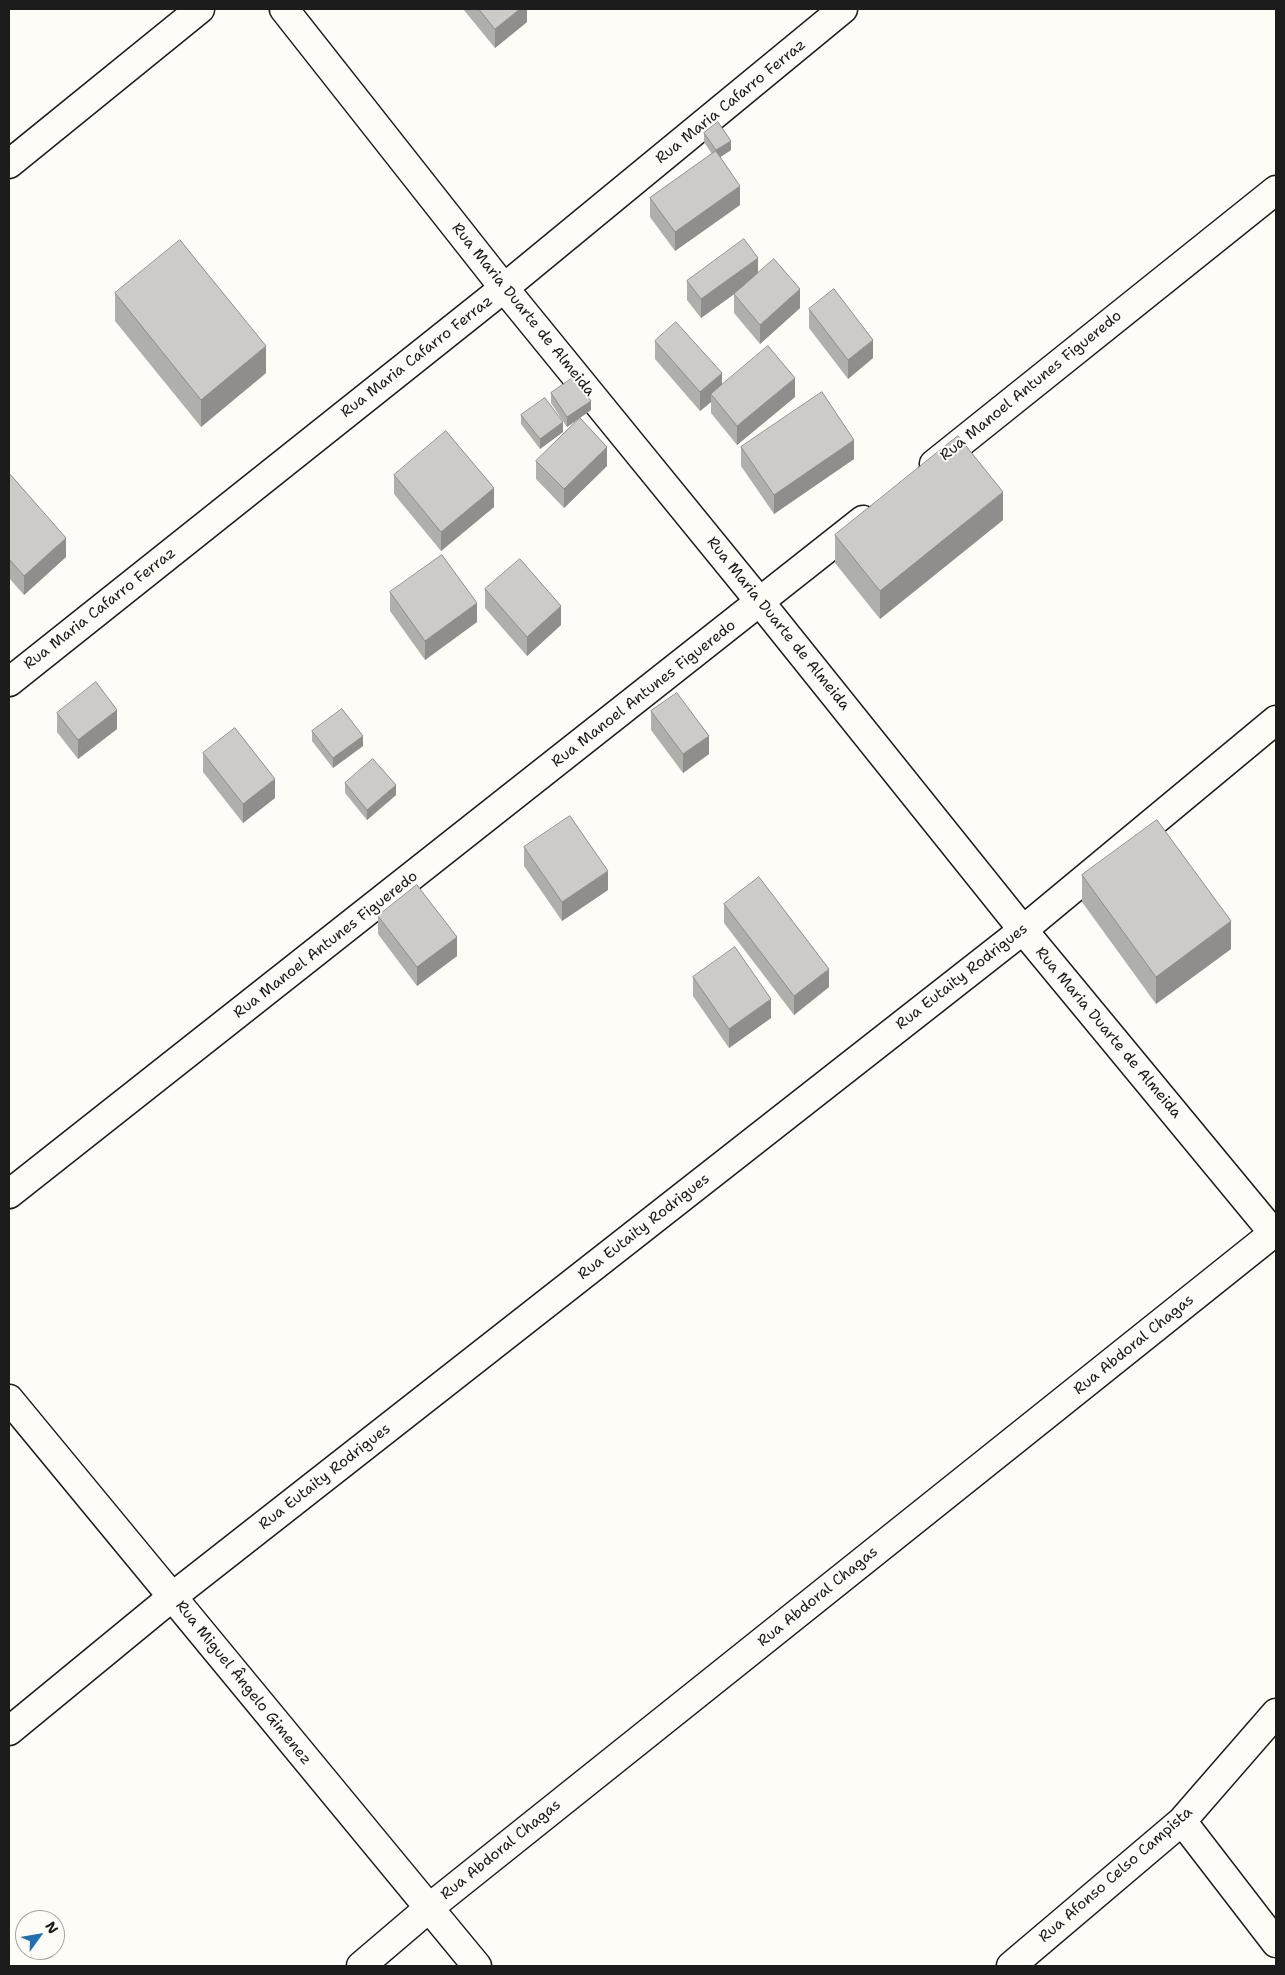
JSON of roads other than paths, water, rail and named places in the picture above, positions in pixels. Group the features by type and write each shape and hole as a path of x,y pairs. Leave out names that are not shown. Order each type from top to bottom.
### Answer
{"street":[{"path":"9,164 200,9"},
{"name":"Rua Maria Duarte de Almeida","path":"284,9 504,288 760,602 1023,930 1275,1233"},
{"name":"Rua Maria Cafarro Ferraz","path":"9,682 504,288 844,9"},
{"name":"Rua Manoel Antunes Figueredo","path":"914,479 1276,190"},
{"name":"Rua Manoel Antunes Figueredo","path":"9,1194 884,504"},
{"name":"Rua Eutaity Rodrigues","path":"9,1731 172,1597 1023,930 1276,720"},
{"name":"Rua Abdoral Chagas","path":"361,1966 429,1908 1275,1233"},
{"name":"Rua Miguel Ângelo Gimenez","path":"9,1399 477,1966"},
{"name":"Rua Afonso Celso Campista","path":"1011,1966 1182,1821 1276,1713"},
{"path":"1182,1821 1276,1944"}]}
